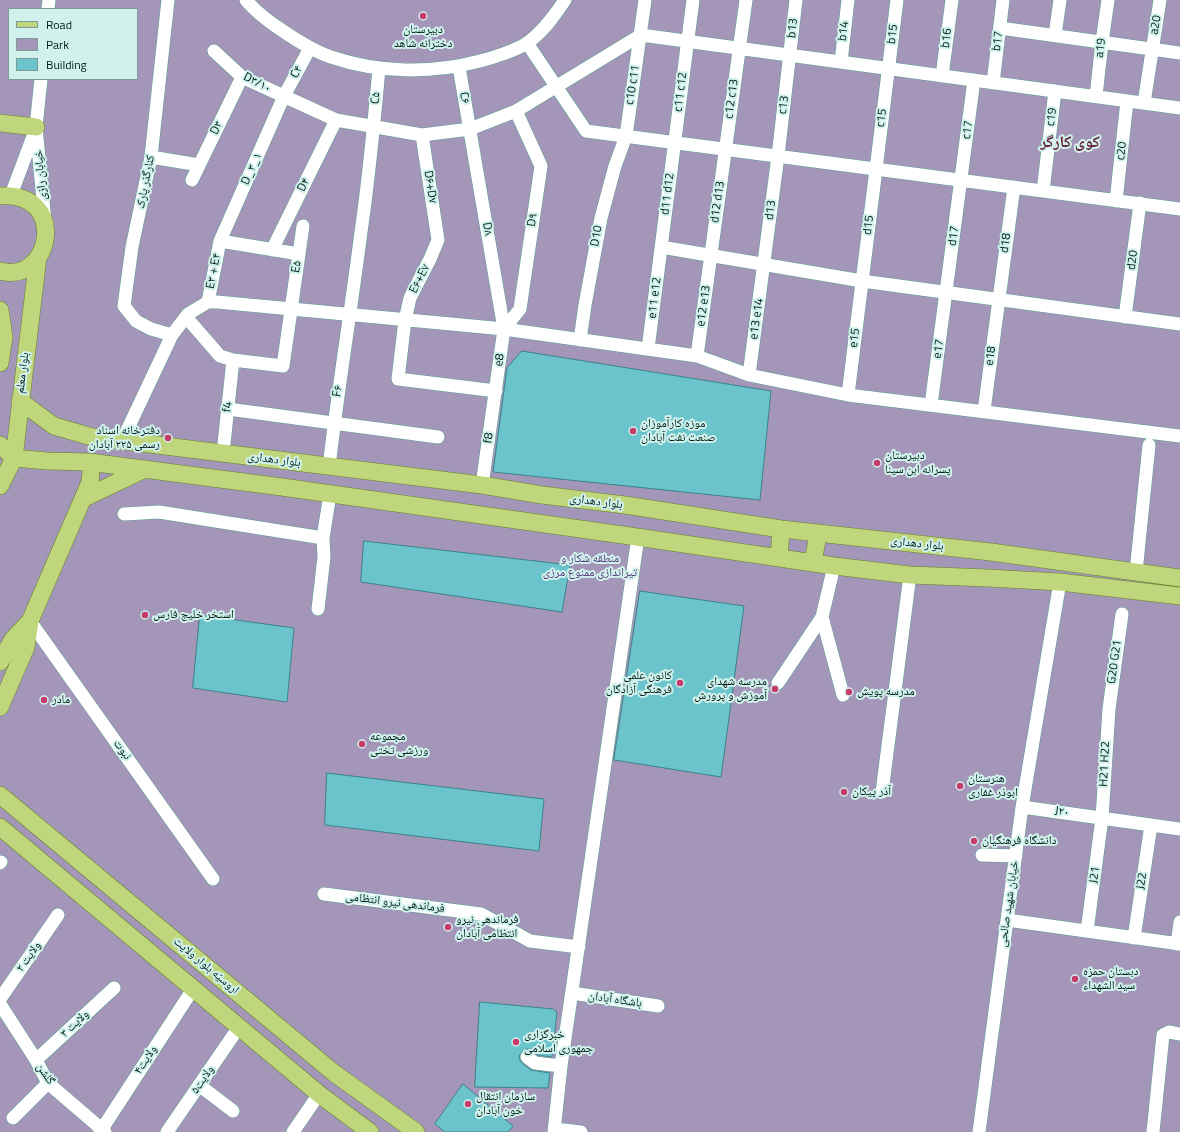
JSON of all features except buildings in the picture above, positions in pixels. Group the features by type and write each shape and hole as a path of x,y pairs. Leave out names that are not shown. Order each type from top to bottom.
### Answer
{"main road":[{"path":"0,123 36,127"},
{"path":"6,196 22,198 32,204 40,213 45,223"},
{"name":"بلوار معلم","path":"0,486 14,458 38,257 44,247 46,235 45,223"},
{"path":"0,270 13,272 22,269 31,264 38,257"},
{"name":"بلوار معلم","path":"0,310 4,337 0,363"},
{"name":"بلوار دهداری","path":"20,401 54,426 92,437 482,485 818,534 991,552 1180,578"},
{"path":"0,445 14,458 47,461 89,462 146,469 638,537 834,566 910,575 1060,582 1180,596"},
{"path":"0,707 26,647 30,621 90,482 91,472 89,462"},
{"path":"282,487 286,462"},
{"path":"84,498 146,469"},
{"path":"779,558 781,529"},
{"path":"813,563 818,534"},
{"path":"0,662 13,638 30,621"},
{"name":"اروسیّه بلوار ولایت","path":"0,795 334,1073 416,1132"},
{"path":"0,827 319,1094 344,1111 370,1132"},
{"path":"319,1094 329,1086 334,1073"},
{"path":"344,1111 344,1104 347,1098 352,1093 359,1091"}],"street":[{"name":"کنارگذر پارک","path":"168,0 151,158 132,248 124,306 136,320 151,329 172,335"},
{"path":"246,0 253,9 271,23 310,48 330,57 379,69 422,70 459,67 494,58 527,43 549,23 565,0"},
{"name":"c10 c11","path":"626,136 645,0"},
{"name":"c11 c12","path":"675,142 693,0"},
{"name":"c12 c13","path":"725,149 746,0"},
{"name":"b13","path":"790,55 796,0"},
{"name":"b14","path":"841,62 848,0"},
{"name":"b15","path":"888,68 897,0"},
{"name":"b16","path":"942,76 952,0"},
{"name":"b17","path":"993,83 1004,0"},
{"path":"1055,35 1060,0"},
{"name":"a19","path":"1096,96 1108,0"},
{"name":"a20","path":"1144,103 1160,0"},
{"path":"1000,28 1180,53"},
{"path":"641,35 1180,108"},
{"name":"D۳/۱۰","path":"214,51 242,77 336,120 374,128 422,135 470,129 516,111 641,35"},
{"path":"527,43 586,131 1180,209"},
{"name":"C۴","path":"284,96 310,48"},
{"name":"c13","path":"778,156 790,55"},
{"name":"C۶","path":"459,67 470,129"},
{"name":"c15","path":"876,168 888,68"},
{"name":"C۵","path":"349,314 374,128 379,69"},
{"name":"D۳","path":"192,180 242,77"},
{"name":"خیابان رازی","path":"41,80 36,127 45,223"},
{"name":"c17","path":"962,180 974,80"},
{"name":"c19","path":"1043,191 1055,91"},
{"name":"D_۳_۱","path":"220,241 284,96"},
{"name":"c20","path":"1116,200 1127,100"},
{"name":"D۹","path":"504,329 520,308 542,166 516,111"},
{"name":"D۴","path":"272,250 336,120"},
{"name":"خیابان رازی","path":"6,196 36,127"},
{"name":"D۸","path":"470,129 504,329"},
{"name":"D۶+D۷","path":"422,135 438,240"},
{"name":"D10","path":"580,340 601,218 615,166 626,136"},
{"name":"d11 d12","path":"661,247 675,142"},
{"name":"d12 d13","path":"711,255 725,149"},
{"name":"d13","path":"764,264 778,156"},
{"path":"151,158 199,165"},
{"name":"d15","path":"862,281 876,168"},
{"name":"d17","path":"946,293 962,180"},
{"name":"d18","path":"998,300 1014,187"},
{"name":"d20","path":"1126,317 1140,203"},
{"name":"E۵","path":"233,360 283,366 303,226"},
{"name":"E۶+E۷","path":"438,240 410,298 405,320 398,379 496,391"},
{"path":"220,241 299,254"},
{"name":"E۳ + E۴","path":"208,302 220,241"},
{"path":"661,247 862,281 1180,324"},
{"name":"e11 e12","path":"648,350 661,247"},
{"name":"e12 e13","path":"697,356 711,255"},
{"name":"e13 e14","path":"750,374 764,264"},
{"name":"e15","path":"848,394 862,281"},
{"name":"e17","path":"931,405 946,293"},
{"name":"e18","path":"984,412 998,300"},
{"path":"122,440 172,335 186,317 208,302 504,329 697,356 750,374 848,394 1180,436"},
{"name":"F۶","path":"329,467 349,314"},
{"path":"186,317 220,356 233,360"},
{"name":"e8","path":"496,391 504,329"},
{"name":"f4","path":"223,454 233,360"},
{"name":"f8","path":"482,485 496,391"},
{"path":"228,408 438,437"},
{"path":"1136,572 1149,445"},
{"path":"318,610 324,557 323,538 330,494"},
{"path":"124,514 159,512 323,538"},
{"path":"581,1132 554,1130 572,993 638,537"},
{"path":"778,683 822,617 834,566"},
{"path":"882,792 910,575"},
{"name":"خیابان شهید صالحی","path":"979,1132 1022,807 1060,582"},
{"name":"G20 G21","path":"1109,709 1122,614"},
{"path":"822,617 843,695"},
{"name":"نبوت","path":"30,621 214,878"},
{"name":"H21 H22","path":"1102,818 1109,709"},
{"name":"J۲۰","path":"1022,807 1180,829"},
{"name":"J21","path":"1087,931 1102,818"},
{"name":"J22","path":"1134,938 1151,825"},
{"path":"982,855 1016,856"},
{"name":"فرماندهی نیرو انتظامی","path":"324,894 481,914 530,941 579,947"},
{"name":"ولایت ۲","path":"0,999 58,915"},
{"path":"1007,920 1178,944 1180,922"},
{"name":"ولایت ۳","path":"36,1060 114,988"},
{"name":"ولایت۴","path":"102,1131 193,989"},
{"name":"باشگاه آبادان","path":"572,993 658,1006"},
{"name":"گلشن","path":"0,1004 36,1060 48,1083 102,1131"},
{"name":"ولایت۵","path":"167,1132 239,1027"},
{"path":"1153,1132 1163,1035 1169,1032 1180,1034"},
{"path":"527,1057 535,1063 562,1066"},
{"path":"14,1118 48,1083"},
{"path":"199,1085 233,1111"},
{"path":"293,1132 319,1094"}],"green space":[{"name":"منطقه شکار و تیراندازی ممنوع مرزی","path":"0,0 1180,0 1180,1132 0,1132"}],"place":[{"name":"دبیرستان دخترانه شاهد","path":"423,16"},
{"name":"موزه کارآموزان صنعت نفت آبادان","path":"633,431"},
{"name":"دفترخانه اسناد رسمی ۲۲۵ آبادان","path":"168,438"},
{"name":"دبیرستان پسرانه ابن سینا","path":"877,463"},
{"name":"استخر خلیج فارس","path":"145,615"},
{"name":"کانون علمی فرهنگی آزادگان","path":"680,683"},
{"name":"مدرسه شهدای آموزش و پرورش","path":"775,689"},
{"name":"مدرسه پویش","path":"849,692"},
{"name":"مادر","path":"44,700"},
{"name":"مجموعه ورزشی تختی","path":"362,744"},
{"name":"هنرستان ابوذر غفاری","path":"960,786"},
{"name":"آذر پیکان","path":"844,792"},
{"name":"دانشگاه فرهنگیان","path":"974,841"},
{"name":"فرماندهی نیرو انتظامی آبادان","path":"448,927"},
{"name":"دبستان حمزه سید الشهداء","path":"1075,979"},
{"name":"خبرگزاری جمهوری اسلامی","path":"516,1042"},
{"name":"سازمان انتقال خون آبادان","path":"468,1104"}],"district":[{"name":"کوی کارگر","path":"1070,143"}]}
